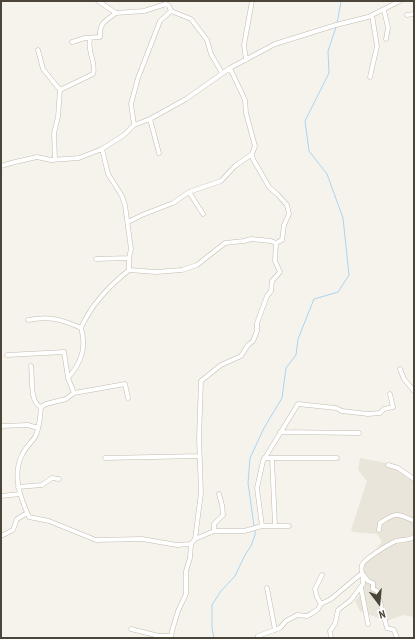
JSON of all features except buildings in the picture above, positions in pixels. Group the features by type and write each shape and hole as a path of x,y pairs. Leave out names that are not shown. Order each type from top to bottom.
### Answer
{"street":[{"path":"98,1 116,12 144,11 166,4 169,6 171,11 190,19 207,40 211,54 222,73"},
{"path":"246,60 244,46 252,1"},
{"path":"1,166 37,157 55,160 79,158 102,149 124,135 134,125 150,119 191,96 230,68 275,44 372,15 400,1"},
{"path":"384,10 388,28 386,39"},
{"path":"134,125 131,104 138,78 160,20 171,11"},
{"path":"72,42 85,38 100,37 99,28 102,23 116,12"},
{"path":"407,15 414,14"},
{"path":"370,76 377,46 372,15"},
{"path":"60,90 93,74 94,66 89,47 90,38"},
{"path":"38,50 43,69 60,90 58,117 54,133 55,160"},
{"path":"128,222 173,203 189,192 221,181 235,166 252,154 255,146 246,113 245,100 230,68"},
{"path":"150,119 159,153"},
{"path":"102,149 108,174 124,201 131,250 129,270"},
{"path":"68,378 78,367 84,339 80,328 86,315 116,280 129,270 156,272 182,270 197,265 225,243 251,239 276,243 281,242 283,239 284,225 289,214 287,205 269,188 253,159 252,154"},
{"path":"189,192 203,214"},
{"path":"131,629 171,637 178,611 186,594 186,571 192,544 195,539 201,493 199,438 202,381 220,365 241,356 248,345 253,342 257,331 256,323 267,296 271,291 272,281 280,272 275,261 276,243"},
{"path":"96,259 129,258"},
{"path":"28,320 51,318 67,322 80,328"},
{"path":"7,355 64,352 68,378 74,393"},
{"path":"31,366 32,393 36,404 41,407"},
{"path":"400,369 404,379 414,391"},
{"path":"41,407 46,404 66,399 74,393 125,384 128,398"},
{"path":"262,526 258,488 264,458 298,404 336,408 342,411 368,414 380,413 384,409 393,407 390,394"},
{"path":"41,407 38,428 34,438 22,455 17,473 20,494 30,517 49,521 93,540 142,539 177,544 192,544"},
{"path":"1,426 28,425 38,428"},
{"path":"280,432 359,433"},
{"path":"105,458 200,456"},
{"path":"264,458 337,458"},
{"path":"272,458 275,526"},
{"path":"388,465 398,468 414,479"},
{"path":"18,487 42,485 52,478 59,478"},
{"path":"1,496 20,494"},
{"path":"214,531 214,524 223,515 219,494"},
{"path":"1,536 13,530 17,519 27,513"},
{"path":"379,530 380,523 394,515 402,515 413,521"},
{"path":"195,539 214,531 244,531 262,526 289,526"},
{"path":"331,638 330,631 335,624 338,610 351,600 364,582 362,566 364,563 396,541 409,540 414,537"},
{"path":"258,636 280,628 286,621 297,615 307,616 311,614 318,609 321,604 331,599 362,573"},
{"path":"362,573 368,581 373,583 373,590 377,591 388,628 394,630 397,638"},
{"path":"321,604 315,589 322,575"},
{"path":"267,588 275,630"},
{"path":"360,588 368,624"}],"shaded area":[{"path":"360,458 386,463 411,474 414,477 414,617 403,615 386,621 360,611 355,601 363,591 362,566 376,555 378,547 382,542 377,534 353,532 351,530 367,481 358,470"}],"waterway":[{"path":"337,24 341,1"},
{"path":"254,526 248,483 250,458 264,428 282,398 286,368 296,355 298,339 314,299 338,292 349,275 343,218 327,174 309,151 305,121 329,73 328,51 336,27"},
{"path":"214,638 212,628 212,605 221,591 235,576 251,546 255,535 255,530"}]}
